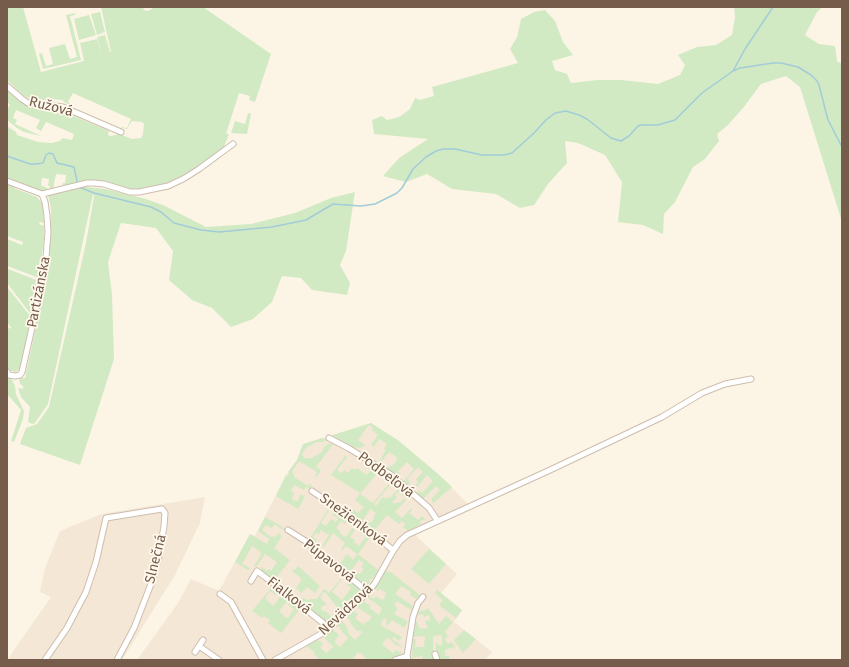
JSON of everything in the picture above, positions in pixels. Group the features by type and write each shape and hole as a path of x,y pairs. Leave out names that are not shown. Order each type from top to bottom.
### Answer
{"street":[{"name":"Ružová","path":"7,86 28,103 63,107 122,132"},
{"path":"7,181 42,194 87,183 104,184 130,192 138,192 168,186 183,179 233,144"},
{"name":"Partizánska","path":"7,372 10,375 15,376 20,375 22,372 45,270 47,216 42,194"},
{"name":"Nevädzová","path":"275,660 328,630 368,592 400,541 407,534 548,471 662,417 702,393 725,384 751,379"},
{"name":"Podbeľová","path":"329,438 350,449 390,474 429,508 439,519"},
{"name":"Snežienková","path":"312,491 394,550"},
{"name":"Slnečná","path":"45,660 67,628 86,592 96,562 106,518 158,509 162,510 165,513 161,545 151,584 137,621 117,660"},
{"name":"Púpavová","path":"288,530 307,542 368,592"},
{"name":"Fialková","path":"251,581 256,571 323,623 328,630"},
{"path":"220,594 230,602 264,660"},
{"path":"395,660 408,658 413,617 418,604 423,597"},
{"path":"194,652 203,640"},
{"path":"199,646 219,660"},
{"path":"435,654 437,660"}],"shaded area":[{"path":"371,423 399,441 437,473 472,508 414,534 457,574 441,593 462,610 454,622 492,652 485,660 137,660 178,603 191,579 219,591 250,534 255,536 286,475 297,460 303,444"},
{"path":"205,497 200,523 175,575 122,660 7,660 51,597 40,592 45,568 60,531 101,514"}],"green space":[{"path":"7,7 23,7 41,72 84,61 80,43 97,39 102,55 97,37 105,35 111,52 101,7 143,7 144,10 148,11 155,7 203,7 271,54 255,102 249,100 250,96 239,93 226,134 229,134 223,149 182,177 171,182 137,190 127,189 108,182 97,180 78,182 62,187 63,183 65,183 66,175 56,174 53,189 50,190 50,186 48,186 49,179 42,178 41,185 47,188 47,191 43,192 7,178 7,126 16,132 17,135 38,142 51,143 60,141 62,138 72,140 74,134 46,122 41,131 36,128 40,120 16,110 13,118 17,120 15,124 41,136 24,132 17,128 7,120 7,109 10,105 7,102 7,90 24,104 34,108 62,111 109,131 108,135 111,136 119,134 132,139 141,138 144,124 142,122 132,121 127,129 122,128 127,128 131,119 73,93 68,102 73,105 72,106 63,100 34,100 24,96 7,80"},
{"path":"734,7 822,7 817,12 805,35 819,44 835,46 837,61 842,64 842,222 800,87 786,76 761,84 743,108 728,125 717,134 719,141 705,159 693,167 675,202 664,214 663,234 643,225 618,222 622,182 605,155 578,143 565,141 567,163 548,184 534,205 520,208 496,194 452,189 427,174 406,182 383,176 399,158 428,139 374,134 372,120 382,116 387,120 399,117 410,109 415,98 420,100 434,96 432,87 518,63 510,49 517,37 521,19 534,12 545,10 555,21 563,42 573,55 552,61 555,70 567,74 571,83 598,80 621,80 658,84 680,75 685,65 678,55 697,47 716,45 732,35 735,17"},
{"path":"100,12 105,32 97,35 91,14"},
{"path":"75,13 75,15 70,16 81,60 43,69 39,54 42,53 46,66 53,64 49,48 65,44 70,59 77,57 66,15"},
{"path":"89,15 96,35 79,40 74,19"},
{"path":"248,113 251,114 247,134 231,133 235,121 245,124"},
{"path":"7,184 37,197 42,203 44,223 40,222 39,224 44,226 44,239 39,278 7,266 7,239 22,245 23,242 7,236"},
{"path":"77,186 106,189 146,199 163,205 206,227 251,224 295,213 331,198 355,192 346,251 340,265 350,283 347,295 312,290 301,278 282,276 272,302 253,319 231,327 212,308 192,300 169,280 173,251 156,228 121,223 108,262 112,294 114,359 80,465 20,444 26,428 37,424 49,407 86,243 94,196 93,194 48,404 35,423 32,424 28,422 30,407 21,397 18,388 23,389 23,386 20,384 19,380 21,378 25,378 48,271 51,208 48,195"},
{"path":"8,269 39,281 35,297 31,296 30,299 34,300 32,314 7,283"},
{"path":"7,287 31,317 20,368 16,372 7,368 7,326 10,329 11,327 7,323"},
{"path":"7,375 15,386 16,394 24,411 23,419 14,442 11,441 21,410 7,394"},
{"path":"371,423 399,441 452,487 430,506 433,502 431,499 440,490 436,486 423,499 417,494 419,490 422,493 433,481 427,475 417,487 415,485 418,482 416,479 423,472 418,467 407,479 411,483 407,485 403,482 414,469 407,462 398,471 401,475 398,477 387,469 398,459 395,456 389,452 380,463 379,462 386,450 384,449 387,444 379,439 374,447 371,445 378,435 372,430 373,428 370,425 358,440 365,445 360,448 353,447 330,436"},
{"path":"322,438 326,440 323,442 316,442 306,448 302,454 304,458 311,458 322,452 325,446 330,443 333,444 316,467 321,470 317,477 315,476 317,472 299,461 292,472 294,477 308,486 310,484 312,485 310,489 306,487 304,490 294,485 291,490 294,493 292,500 298,501 300,494 305,497 298,509 276,496 286,475 288,476 288,472 297,460 303,444"},
{"path":"345,456 347,457 337,470 341,473 344,470 348,473 352,468 356,470 357,468 367,475 371,470 365,467 367,464 379,471 360,494 373,503 392,480 396,483 393,487 390,485 374,504 376,506 383,497 386,499 388,497 390,498 400,487 408,494 405,497 398,492 395,495 397,497 392,502 395,504 397,502 400,503 404,498 406,500 395,512 402,518 411,508 412,510 409,513 418,520 422,516 425,519 420,521 421,524 408,531 403,527 405,524 402,521 399,524 387,515 373,532 365,525 368,521 371,523 376,513 370,509 362,522 349,513 352,509 358,513 364,507 355,500 360,493 331,475"},
{"path":"330,506 331,507 321,523 326,526 331,519 336,522 338,518 332,515 335,510 348,520 345,524 341,521 336,528 341,532 340,534 346,537 352,528 355,530 350,537 355,540 354,542 359,546 366,537 358,531 360,529 370,537 358,554 378,570 372,579 369,579 370,581 368,585 363,584 353,576 356,572 360,574 364,569 361,567 364,563 359,560 349,573 339,565 347,554 353,560 357,554 346,546 342,551 341,550 345,543 333,533 324,547 322,546 329,535 321,530 319,534 316,533 313,537 317,541 315,545 309,540"},
{"path":"265,517 286,529 285,531 274,524 272,528 266,525 262,530 271,537 272,536 275,538 278,533 282,536 274,548 290,560 274,581 263,573 261,566 267,571 269,569 271,571 277,562 265,554 256,567 254,566 261,555 261,552 252,546 242,564 250,568 248,570 235,562 250,534 267,544 269,539 258,531"},
{"path":"429,549 446,564 429,584 411,569"},
{"path":"298,566 320,586 315,593 307,587 301,593 296,588 302,579 292,571"},
{"path":"386,570 420,595 416,599 410,594 411,592 401,586 395,594 413,606 411,610 397,601 394,605 398,608 394,614 407,621 407,623 404,628 392,620 387,626 387,620 384,618 380,625 402,637 399,641 394,637 392,639 404,648 396,645 388,638 382,645 393,653 396,650 402,653 390,660 367,660 361,653 360,654 358,652 353,658 355,660 343,660 340,658 339,660 317,660 318,658 314,654 315,652 306,646 318,640 323,644 320,647 326,653 334,647 323,637 333,630 339,635 334,642 340,647 348,638 338,626 342,622 347,626 346,627 349,634 355,640 362,633 360,630 358,632 347,617 353,611 358,614 355,618 357,620 364,625 366,621 368,622 372,617 357,607 363,601 371,606 369,608 379,615 382,608 367,597 368,596 374,599 376,596 382,600 384,599 386,593 380,589 378,591 375,588"},
{"path":"343,576 332,592 342,600 351,588 347,584 349,581 359,589 360,593 342,613 325,592 323,593 320,598 327,604 321,607 321,610 327,612 331,617 336,613 339,616 332,623 325,621 301,602 304,598 308,601 310,599 317,599 324,589 329,593"},
{"path":"272,587 278,592 276,595 270,591 265,598 273,606 282,595 289,599 279,611 285,617 288,618 294,609 288,605 291,601 300,609 281,633 268,623 270,620 264,616 262,618 252,611"},
{"path":"437,590 462,610 456,618 439,605 443,600 435,593 428,601"},
{"path":"428,608 439,624 446,616 453,622 445,632 448,636 445,639 448,644 451,642 455,646 454,651 454,647 445,650 445,656 449,656 450,658 447,660 439,660 436,653 436,642 438,645 442,645 442,635 433,636 433,654 435,659 423,660 422,656 412,658 413,639 416,639 415,647 424,647 425,636 413,637 415,622 417,622 420,629 428,628 425,621 430,620 429,615 424,617 423,614 417,615 421,610 424,611"},
{"path":"464,630 476,639 463,653 454,640"}],"waterway":[{"path":"733,71 745,49 773,7"},
{"path":"79,187 94,193 151,207 161,212 174,223 201,230 219,232 272,227 306,220 333,204 361,206 375,204 397,193 402,188 413,169 426,157 436,151 443,149 455,149 482,155 504,155 512,153 555,113 566,111 579,115 587,119 611,138 621,141 629,136 638,126 658,125 675,120 702,93 733,71 740,68 773,63 781,63 798,67 811,75 817,81 828,120 842,147"},
{"path":"7,156 30,164 36,164 43,163 46,155 49,153 53,154 57,163 74,167 77,181"}]}
